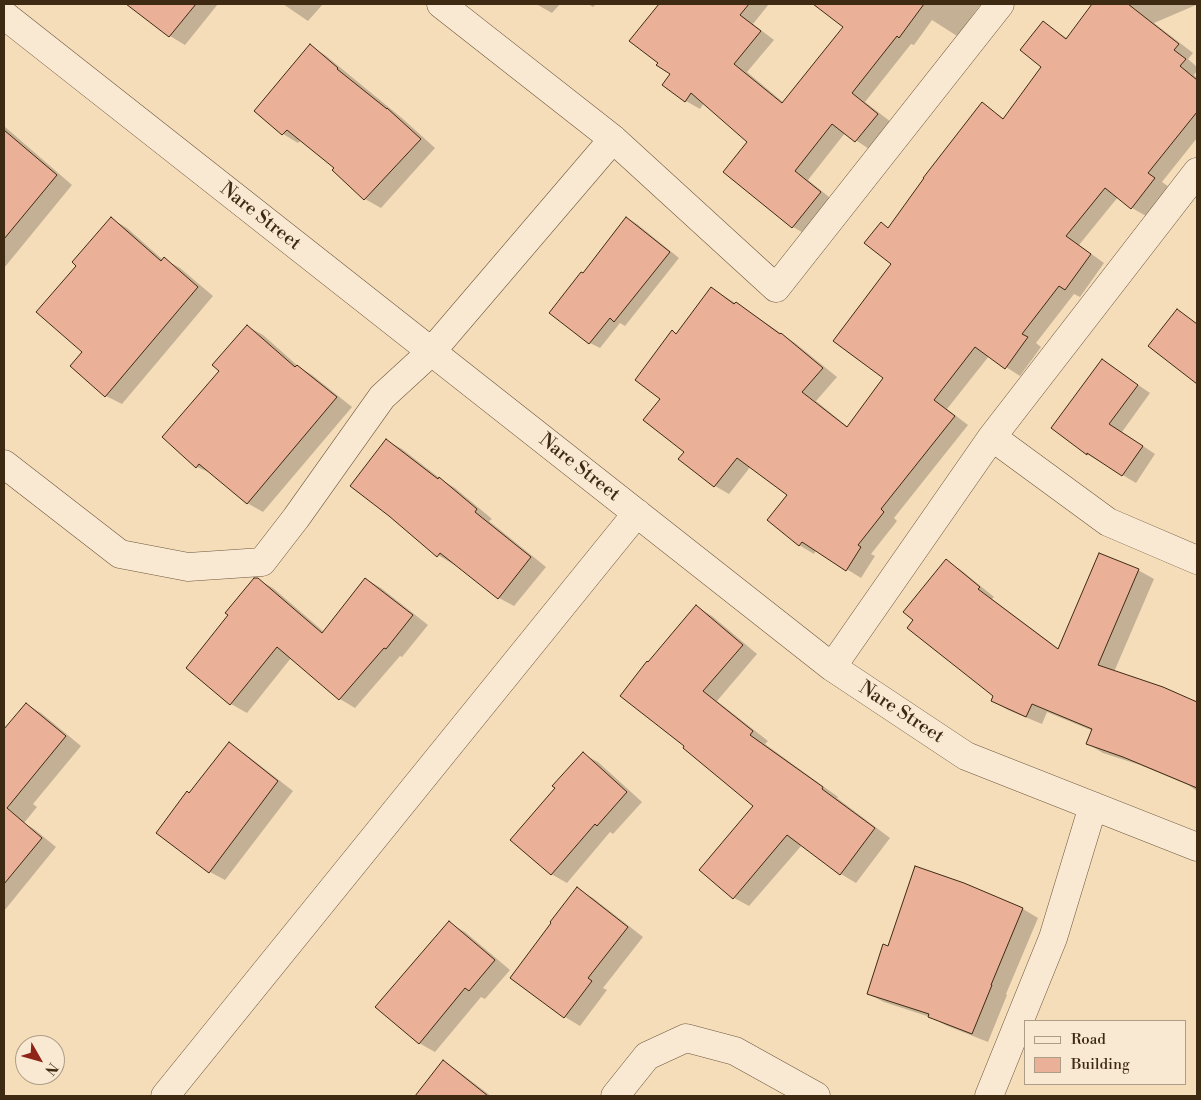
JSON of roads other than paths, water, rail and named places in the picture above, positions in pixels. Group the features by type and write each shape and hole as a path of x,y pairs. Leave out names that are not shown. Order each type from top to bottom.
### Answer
{"street":[{"path":"441,4 612,139 776,288 1000,4"},
{"name":"Nare Street","path":"4,15 832,667 966,756 1197,847"},
{"path":"4,464 120,554 188,566 262,562 296,518 382,397 431,352 612,139"},
{"path":"832,667 992,437 1197,172"},
{"path":"992,437 1108,522 1197,560"},
{"path":"165,1096 637,513"},
{"path":"989,1096 1052,938 1093,806"},
{"path":"615,1096 647,1056 686,1038 735,1051 816,1096"}]}
